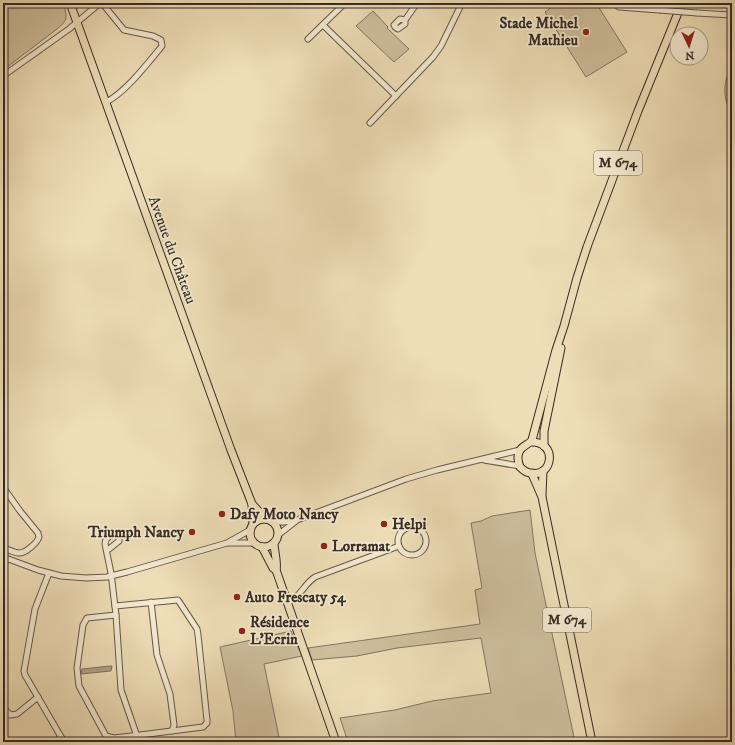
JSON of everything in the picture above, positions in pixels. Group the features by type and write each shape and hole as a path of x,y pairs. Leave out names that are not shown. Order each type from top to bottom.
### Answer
{"main road":[{"name":"Avenue du Château","path":"70,3 240,474 252,504 266,519"},
{"name":"M 674","path":"531,442 577,278 596,222 638,111 682,3"},
{"name":"M 674","path":"544,446 544,431 561,351 564,326"},
{"path":"531,442 540,443 544,446 550,455 549,461 543,471 532,474 523,470 518,460 520,450 526,444 531,442"},
{"name":"M 674","path":"542,497 543,471"},
{"name":"M 674","path":"532,474 542,497 592,742"},
{"name":"Avenue du Château","path":"251,527 252,504"},
{"path":"274,543 266,547 262,547 254,543 251,539 251,527 261,519 266,519 273,522 276,526 278,535 274,543 274,553 277,566 276,570 336,742"},
{"path":"262,547 272,568 276,570"}],"street":[{"path":"3,76 101,3 124,30 153,36 161,40 162,46 142,70 114,98 106,102"},
{"path":"308,39 345,3"},
{"path":"405,20 417,3"},
{"path":"370,123 433,57 441,46 462,3"},
{"path":"614,3 619,7 731,15"},
{"path":"323,25 396,96"},
{"path":"273,522 297,520 406,479 520,450"},
{"path":"481,460 520,466"},
{"path":"3,487 38,533 39,537 36,543 23,552 18,553 3,548"},
{"path":"278,535 297,520"},
{"path":"227,543 251,527"},
{"path":"412,527 419,529 426,538 425,546 418,554 406,554 399,546 398,538 404,529 412,527"},
{"path":"3,557 49,573 77,578 96,578 111,576 227,543 254,543"},
{"path":"287,603 298,597 308,583 315,577 399,546"},
{"path":"106,549 116,615 121,690 139,742"},
{"path":"49,573 35,609 24,671 64,742"},
{"path":"114,606 178,600 197,629 205,689 204,694 207,723 203,727 137,736 114,738 106,736 82,694 79,686 77,668 85,620 87,618 116,615"},
{"path":"152,602 157,656 170,694 174,725 172,731"},
{"path":"3,707 10,715 17,714 38,697"},
{"path":"55,742 61,737"}],"shaded area":[{"path":"3,3 63,3 66,18 64,23 57,29 3,70"},
{"name":"Stade Michel Mathieu","path":"558,3 596,3 627,52 586,77 545,12"},
{"path":"373,11 388,27 387,28 409,49 394,62 356,26"},
{"path":"732,63 729,91 732,104 732,114 726,101 725,88 727,76"},
{"path":"530,510 535,553 575,742 348,742 340,718 395,710 432,701 491,693 481,638 397,648 357,656 312,660 308,648 480,624 475,590 482,588 471,523 481,521 492,516"},
{"path":"291,631 302,656 264,664 280,742 236,742 233,711 220,647"},
{"path":"112,666 111,671 81,674 82,669"}],"place":[{"name":"Stade Michel Mathieu","path":"586,32"},
{"name":"Dafy Moto Nancy","path":"222,514"},
{"name":"Helpi","path":"384,524"},
{"name":"Triumph Nancy","path":"192,532"},
{"name":"Lorramat","path":"324,546"},
{"name":"Auto Frescaty 54","path":"237,597"},
{"name":"Résidence L'Ecrin","path":"242,631"}]}
